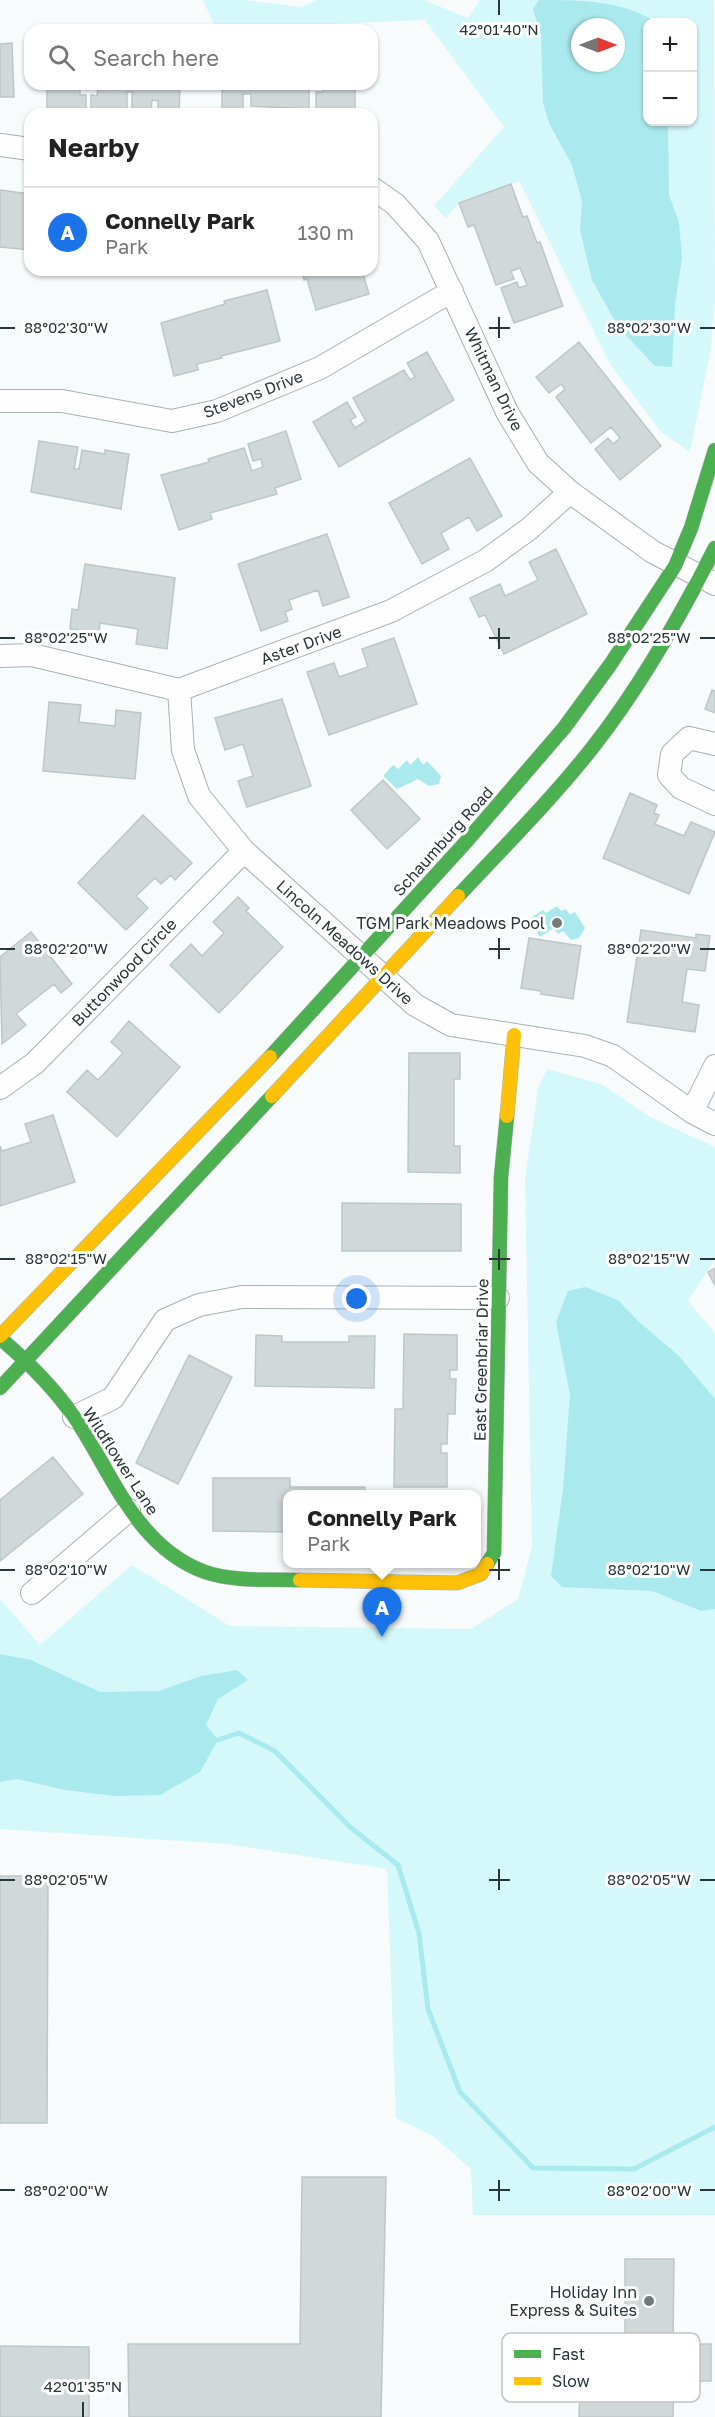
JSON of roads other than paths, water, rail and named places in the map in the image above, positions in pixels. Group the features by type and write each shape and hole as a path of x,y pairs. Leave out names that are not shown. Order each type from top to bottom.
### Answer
{"street":[{"path":"0,145 24,148"},
{"name":"Whitman Drive","path":"378,192 395,204 428,241 507,412 538,463 570,492 675,566 708,581"},
{"name":"Stevens Drive","path":"0,400 62,401 172,421 217,411 320,368 452,291"},
{"name":"Schaumburg Road","path":"0,1337 277,1050 465,843 564,728 610,665 675,566 691,528 715,450"},
{"name":"Aster Drive","path":"179,690 391,611 485,561 529,529 570,492"},
{"path":"0,1388 196,1175 530,820 593,747 708,581 715,548"},
{"path":"0,656 32,656 179,690"},
{"name":"Lincoln Meadows Drive","path":"179,690 183,750 199,796 244,851 415,1005 451,1025 585,1046 612,1056 692,1112 715,1124"},
{"path":"715,744 689,738 672,754 669,775 681,788 715,804"},
{"name":"Buttonwood Circle","path":"0,1088 35,1063 244,851"},
{"name":"East Greenbriar Drive","path":"481,1574 494,1553 501,1177 514,1035"},
{"path":"692,1112 715,1066"},
{"path":"74,1417 113,1398 165,1320 199,1305 242,1297 498,1298"},
{"name":"Wildflower Lane","path":"0,1337 27,1360 74,1417 129,1510 163,1548 205,1572 249,1579 457,1583 481,1574"},
{"path":"32,1593 129,1510"}],"water":[{"path":"539,0 584,1 614,5 649,18 643,18 643,126 668,126 669,195 679,222 682,258 675,304 672,367 655,366 619,328 592,280 580,230 582,201 572,165 549,123 543,102 541,36 533,9"},
{"path":"418,757 423,765 427,761 441,776 439,784 429,786 418,779 397,789 383,776 393,765 398,769 407,760 410,765"},
{"name":"TGM Park Meadows Pool","path":"557,906 561,911 566,909 570,915 575,912 585,928 579,938 571,940 563,931 558,934 554,928 540,937 529,919 543,910 546,913"},
{"path":"585,1287 618,1300 638,1321 679,1356 715,1399 715,1609 701,1611 652,1591 562,1587 551,1576 563,1489 570,1395 556,1322 568,1291"},
{"path":"0,1654 31,1660 100,1692 159,1691 201,1676 237,1670 248,1680 218,1699 206,1725 218,1740 200,1772 160,1795 115,1796 65,1790 17,1779 0,1782"}],"waterway":[{"path":"218,1740 239,1733 275,1751 350,1827 398,1865 419,1933 428,2009 460,2092 533,2168 634,2169 715,2127"}],"place":[{"name":"TGM Park Meadows Pool","path":"557,923"},
{"name":"Connelly Park","path":"382,1637"},
{"name":"Holiday Inn Express & Suites","path":"649,2301"}]}
